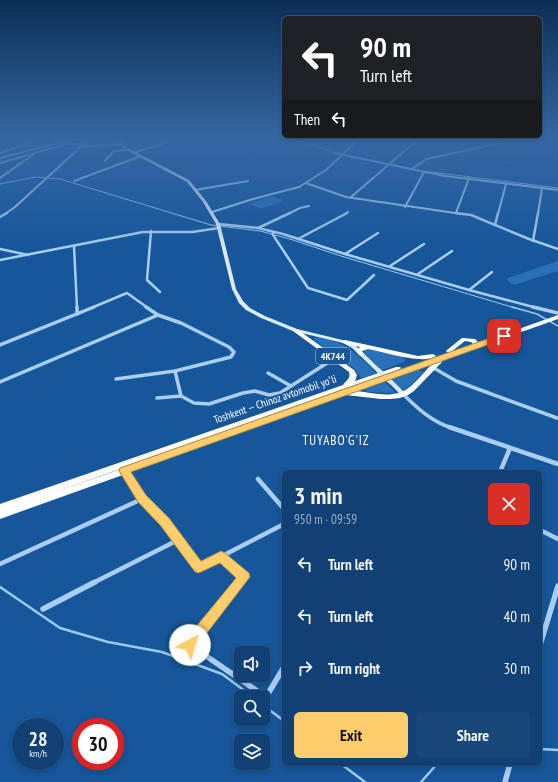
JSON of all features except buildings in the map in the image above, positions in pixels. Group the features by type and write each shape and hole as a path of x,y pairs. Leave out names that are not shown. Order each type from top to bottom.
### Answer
{"highway":[{"name":"Toshkent — Chinoz avtomobil yoʻli","path":"0,508 342,391 557,314"},
{"name":"4К744","path":"295,330 354,373 352,379 342,391"},
{"path":"342,391 388,397 403,394 412,390 432,367 462,340 469,339 477,343"},
{"name":"4К744","path":"345,342 413,357 433,356"},
{"path":"361,354 361,349 371,347"},
{"name":"Toshkent — Chinoz avtomobil yoʻli","path":"342,391 433,356 447,354"},
{"name":"Toshkent — Chinoz avtomobil yoʻli","path":"0,515 124,471 302,404"}],"main road":[{"path":"180,176 188,181 212,212 218,226 232,284 241,302 255,314 295,330 345,342 361,354 403,394"}],"street":[{"path":"0,217 14,207 48,176"},
{"path":"74,181 86,176"},
{"path":"212,212 226,209 258,198 293,190 315,176"},
{"path":"350,198 375,176"},
{"path":"406,207 422,176"},
{"path":"458,176 558,190"},
{"path":"456,213 469,178"},
{"path":"195,190 248,181"},
{"path":"306,183 350,198 471,216 495,224 533,241 558,249"},
{"path":"495,224 506,184"},
{"path":"533,241 542,188"},
{"path":"258,228 300,208 310,206"},
{"path":"0,211 6,212"},
{"path":"298,239 348,212"},
{"path":"0,260 151,232 192,232 218,226 258,228 468,290 557,314"},
{"path":"151,232 148,280 160,292"},
{"path":"273,232 273,235 308,288 348,300 374,275"},
{"path":"345,254 378,233"},
{"path":"390,266 424,244"},
{"path":"74,246 77,314"},
{"path":"0,249 28,255"},
{"path":"418,274 452,251"},
{"path":"468,290 492,272"},
{"path":"0,346 127,293 158,315 181,323 229,347 234,352 231,357 175,371 116,379"},
{"path":"0,382 158,315"},
{"path":"157,398 181,396 194,403 209,404 255,390 269,395 280,393 335,358"},
{"path":"432,367 456,381 557,418"},
{"path":"175,371 181,396"},
{"path":"268,373 291,386"},
{"path":"403,394 419,410 436,422 558,464"},
{"path":"501,470 510,448"},
{"path":"124,471 142,498 164,521 199,568 282,525"},
{"path":"258,479 282,507"},
{"path":"0,564 142,498"},
{"path":"542,531 558,539"},
{"path":"42,609 178,540"},
{"path":"221,557 244,577 190,645 266,697 282,670"},
{"path":"542,638 558,586"},
{"path":"506,782 510,766"}],"shaded area":[{"path":"272,196 283,201 261,209 250,204"},
{"path":"558,261 558,271 514,285 507,279 508,278"},
{"path":"314,338 329,340 343,345 355,353 376,373 363,378 360,377 353,367 314,340"},
{"path":"368,348 403,357 405,360 404,362 382,370 364,354 364,350"},
{"path":"418,370 424,372 405,389 399,388 392,380"},
{"path":"385,382 394,391 394,393 368,392 364,389"}],"waterway":[{"path":"467,176 558,188"},
{"path":"0,184 35,177 60,179 211,225 260,231 290,239 341,256 515,308"},
{"path":"512,307 537,314 558,326"},
{"path":"0,587 60,628 108,642 162,652 222,674 244,690"},
{"path":"270,710 282,719"},
{"path":"542,749 558,750"},
{"path":"344,766 365,782"},
{"path":"421,782 435,766"}],"district":[{"name":"TUYABO'G'IZ","path":"336,440"}],"route":[{"path":"190,645 244,577 221,557 199,568 164,521 142,498 124,471 504,336"}]}
